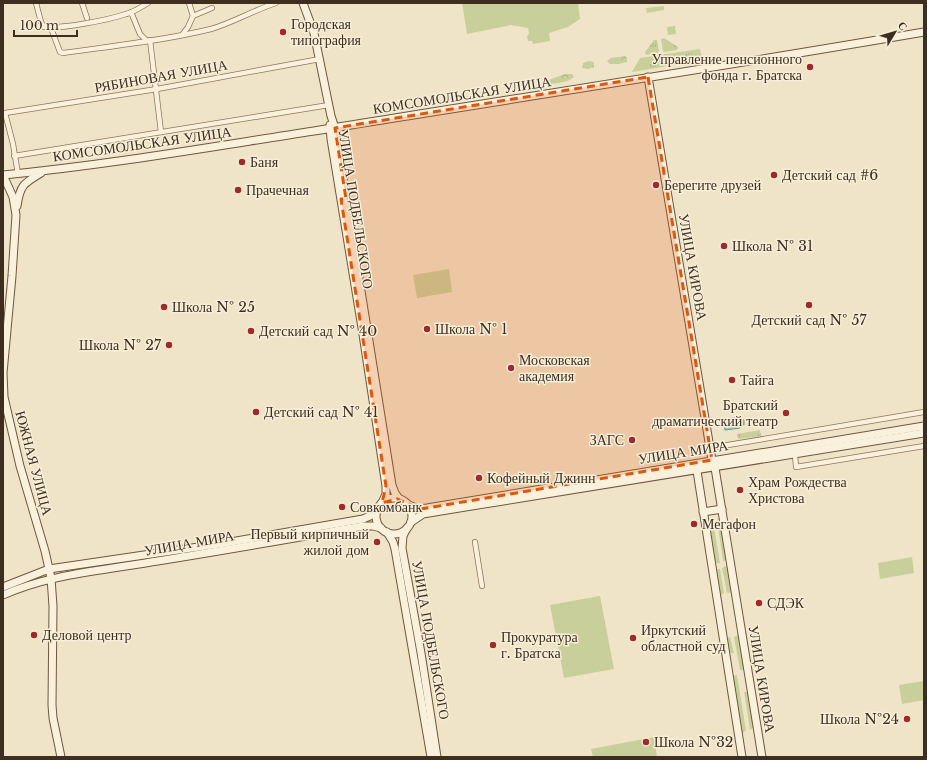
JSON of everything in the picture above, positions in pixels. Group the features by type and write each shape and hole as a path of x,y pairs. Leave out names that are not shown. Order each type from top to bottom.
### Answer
{"main road":[{"name":"УЛИЦА ПОДБЕЛЬСКОГО","path":"303,3 310,20 320,59 329,105 392,485 395,493 404,502"},
{"name":"КОМСОМОЛЬСКАЯ УЛИЦА","path":"3,175 160,156 924,32"},
{"name":"УЛИЦА КИРОВА","path":"648,77 712,460"},
{"path":"16,215 20,188 28,181 45,171"},
{"name":"ЮЖНАЯ УЛИЦА","path":"3,175 13,197 16,215 3,373 4,397 20,467 51,578 53,606 52,705 53,718 61,757"},
{"name":"УЛИЦА ПОДБЕЛЬСКОГО","path":"344,199 386,486 386,494 380,506"},
{"name":"УЛИЦА МИРА","path":"446,507 630,478 715,468 747,459 924,426"},
{"name":"УЛИЦА МИРА","path":"630,478 712,460 795,455 924,434"},
{"name":"УЛИЦА КИРОВА","path":"715,468 762,757"},
{"path":"697,470 742,757"},
{"path":"393,498 413,507 422,509 446,507 423,514 397,533 384,530 376,518 380,506 393,498"},
{"path":"404,502 412,514 409,525"},
{"name":"УЛИЦА МИРА","path":"3,588 49,569 219,544 351,521 366,518 380,506"},
{"path":"703,512 722,510"},
{"name":"УЛИЦА ПОДБЕЛЬСКОГО","path":"409,525 403,536 402,548 431,735 431,757"},
{"name":"УЛИЦА МИРА","path":"3,596 51,578 364,526 373,526 384,530"},
{"name":"УЛИЦА ПОДБЕЛЬСКОГО","path":"384,530 393,542 395,549 431,735 437,757"}],"street":[{"path":"36,3 41,22 44,27 51,28 87,23 131,12 148,3"},
{"path":"82,3 87,18"},
{"path":"182,35 193,16 189,3"},
{"path":"51,28 60,52 63,52 149,41 182,35 212,28 265,6 276,3"},
{"path":"193,16 212,8"},
{"path":"131,12 140,34 149,41 157,89 161,132"},
{"name":"РЯБИНОВАЯ УЛИЦА","path":"14,156 5,113 157,89 320,59"},
{"path":"18,174 14,156 329,105"},
{"path":"710,448 924,412"},
{"path":"795,455 796,467 924,446"},
{"path":"475,542 482,586"}],"highlighted area":[{"path":"648,77 712,460 421,509 397,499 382,503 386,486 341,199 346,199 335,128"}],"green space":[{"path":"462,3 578,3 580,19 568,27 549,33 550,41 533,44 532,41 528,41 528,28 511,25 467,34"},
{"path":"664,6 664,10 647,13 646,8"},
{"path":"675,26 676,34 668,35 667,27"},
{"path":"664,38 678,47 677,50 664,52 661,39"},
{"path":"654,40 657,40 658,53 646,55 645,52"},
{"path":"700,49 702,57 699,61 632,72 640,58"},
{"path":"625,56 627,58 627,62 610,64 607,61 611,58"},
{"path":"589,61 594,62 594,67 588,69 582,68 583,63"},
{"path":"565,74 572,74 574,77 561,83 545,84 543,82"},
{"path":"449,269 452,292 417,298 413,275"},
{"path":"760,430 761,436 738,439 737,434"},
{"path":"722,517 729,560 723,561 717,520"},
{"path":"709,521 713,521 720,563 715,563"},
{"path":"912,557 914,573 880,579 878,563"},
{"path":"730,564 734,592 727,593 722,568"},
{"path":"716,569 720,569 724,593 721,595"},
{"path":"600,596 614,669 564,678 550,605"},
{"path":"740,634 746,670 740,670 734,637"},
{"path":"730,637 734,653 729,653 727,638"},
{"path":"737,675 746,730 742,734 733,676"},
{"path":"924,681 924,700 902,704 899,685"},
{"path":"744,692 748,692 754,727 750,730"},
{"name":"Школа №32","path":"654,737 657,757 593,757 591,749"}],"water":[{"path":"738,417 739,419 742,418 744,420 744,425 740,425 740,428 725,430 723,420"}],"place":[{"name":"Городская типография","path":"283,32"},
{"name":"Управление пенсионного фонда г. Братска","path":"810,67"},
{"name":"Баня","path":"242,162"},
{"name":"Детский сад #6","path":"774,175"},
{"name":"Берегите друзей","path":"656,185"},
{"name":"Прачечная","path":"238,190"},
{"name":"Школа № 31","path":"724,246"},
{"name":"Детский сад № 57","path":"809,305"},
{"name":"Школа № 25","path":"164,307"},
{"name":"Школа № 1","path":"427,329"},
{"name":"Детский сад № 40","path":"251,331"},
{"name":"Школа № 27","path":"169,345"},
{"name":"Московская академия","path":"511,368"},
{"name":"Тайга","path":"732,380"},
{"name":"Детский сад № 41","path":"256,412"},
{"name":"Братский драматический театр","path":"786,413"},
{"name":"ЗАГС","path":"632,440"},
{"name":"Кофейный Джинн","path":"479,478"},
{"name":"Храм Рождества Христова","path":"740,490"},
{"name":"Совкомбанк","path":"342,507"},
{"name":"Мегафон","path":"694,524"},
{"name":"Первый кирпичный жилой дом","path":"377,542"},
{"name":"СДЭК","path":"759,603"},
{"name":"Деловой центр","path":"34,635"},
{"name":"Иркутский областной суд","path":"633,638"},
{"name":"Прокуратура г. Братска","path":"493,645"},
{"name":"Школа №24","path":"907,719"},
{"name":"Школа №32","path":"646,742"}]}
